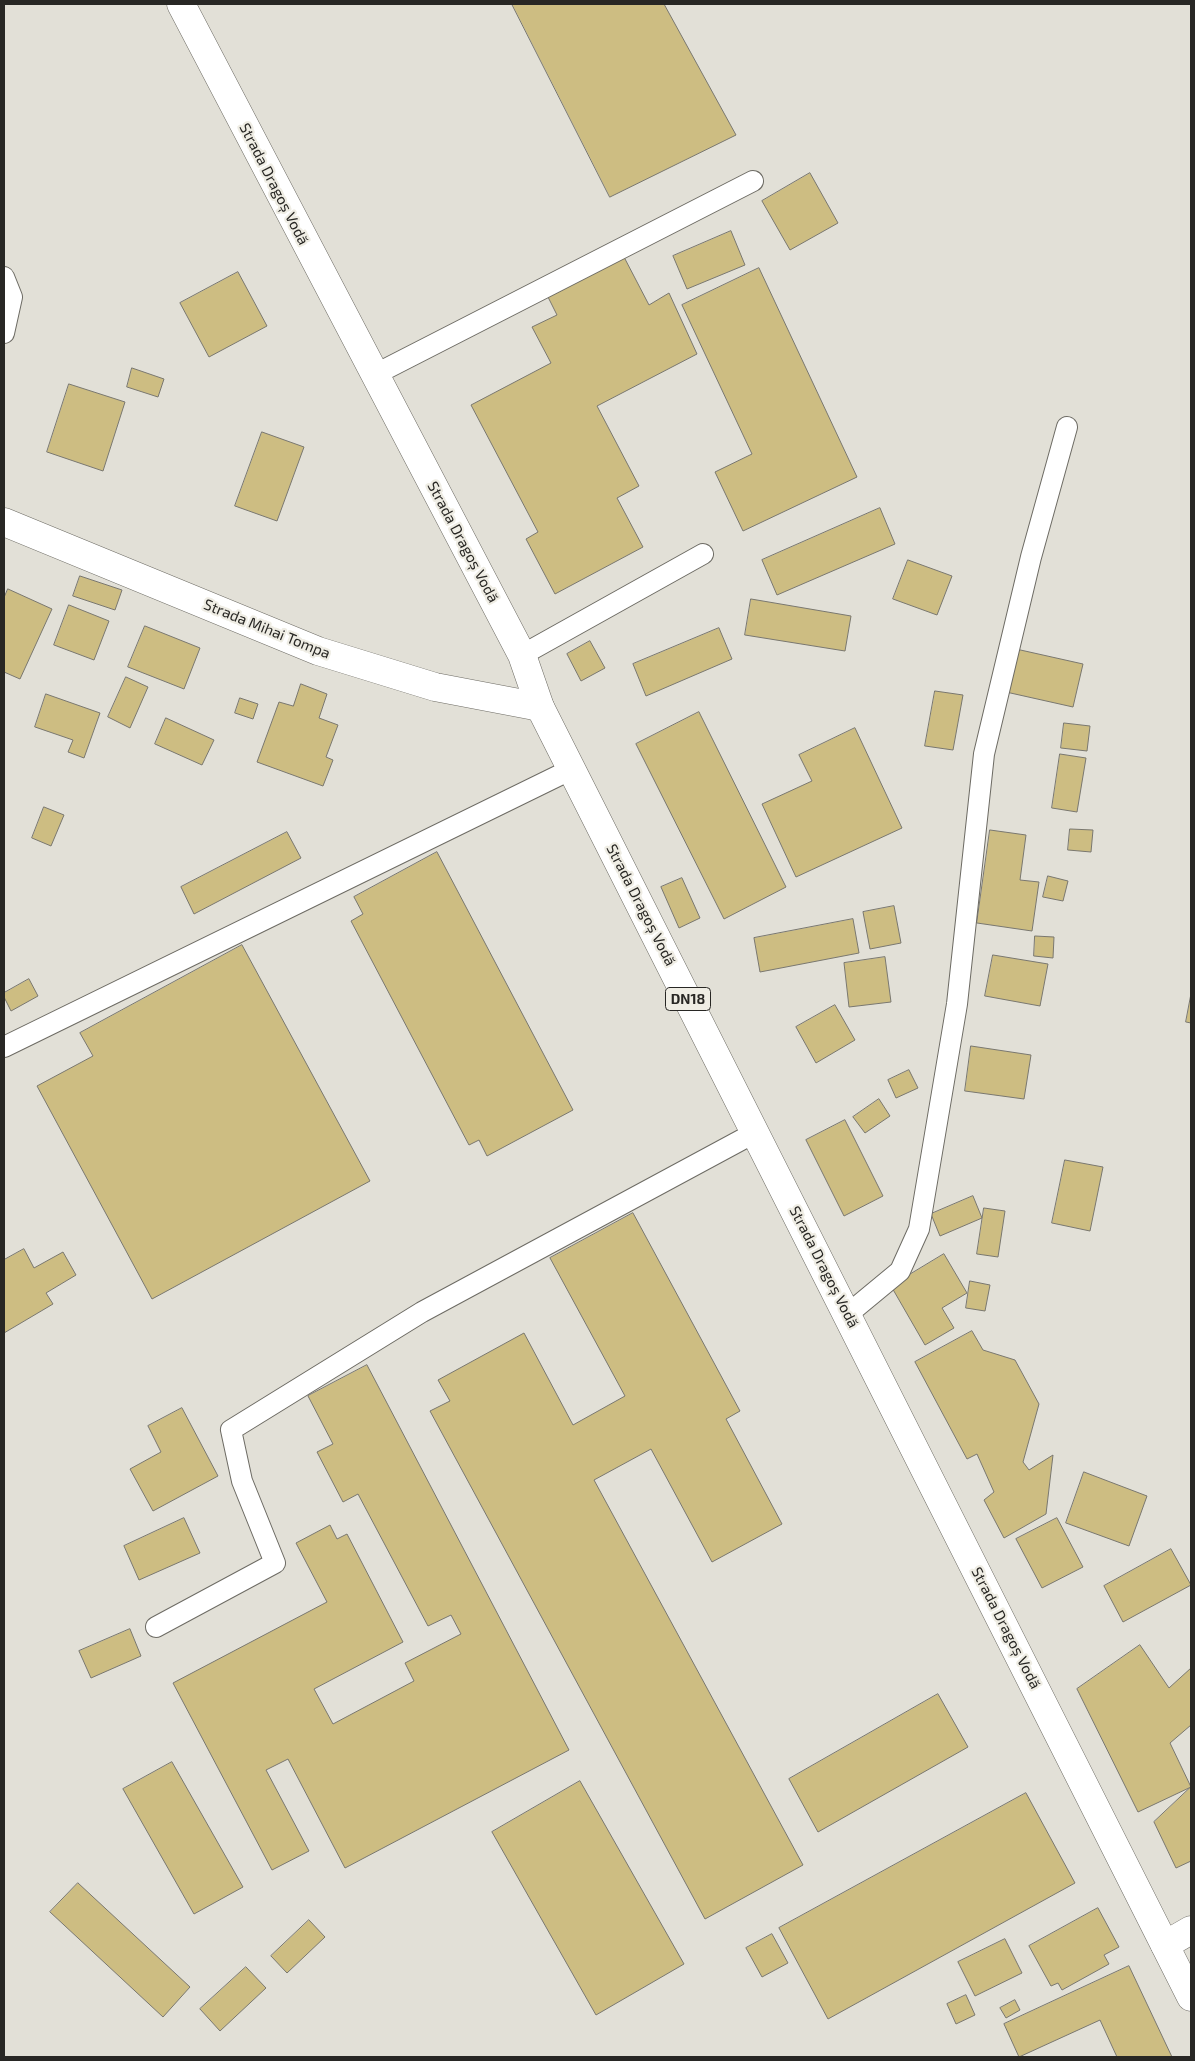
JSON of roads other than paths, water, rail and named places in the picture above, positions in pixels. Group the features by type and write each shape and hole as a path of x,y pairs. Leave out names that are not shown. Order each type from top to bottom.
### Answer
{"main road":[{"name":"Strada Dragoș Vodă","path":"181,4 522,655 540,707 1191,1997"},
{"name":"Strada Mihai Tompa","path":"4,522 318,651 435,687 540,707"},
{"path":"1165,1945 1191,1930"}],"lane":[{"path":"374,375 753,181"},
{"path":"4,278 12,297 4,333"},
{"path":"848,1314 900,1271 919,1229 957,1004 984,754 1031,557 1067,427"},
{"path":"522,655 703,554"},
{"path":"4,1047 572,769"},
{"path":"156,1627 275,1563 242,1481 231,1430 422,1312 756,1132"}]}
